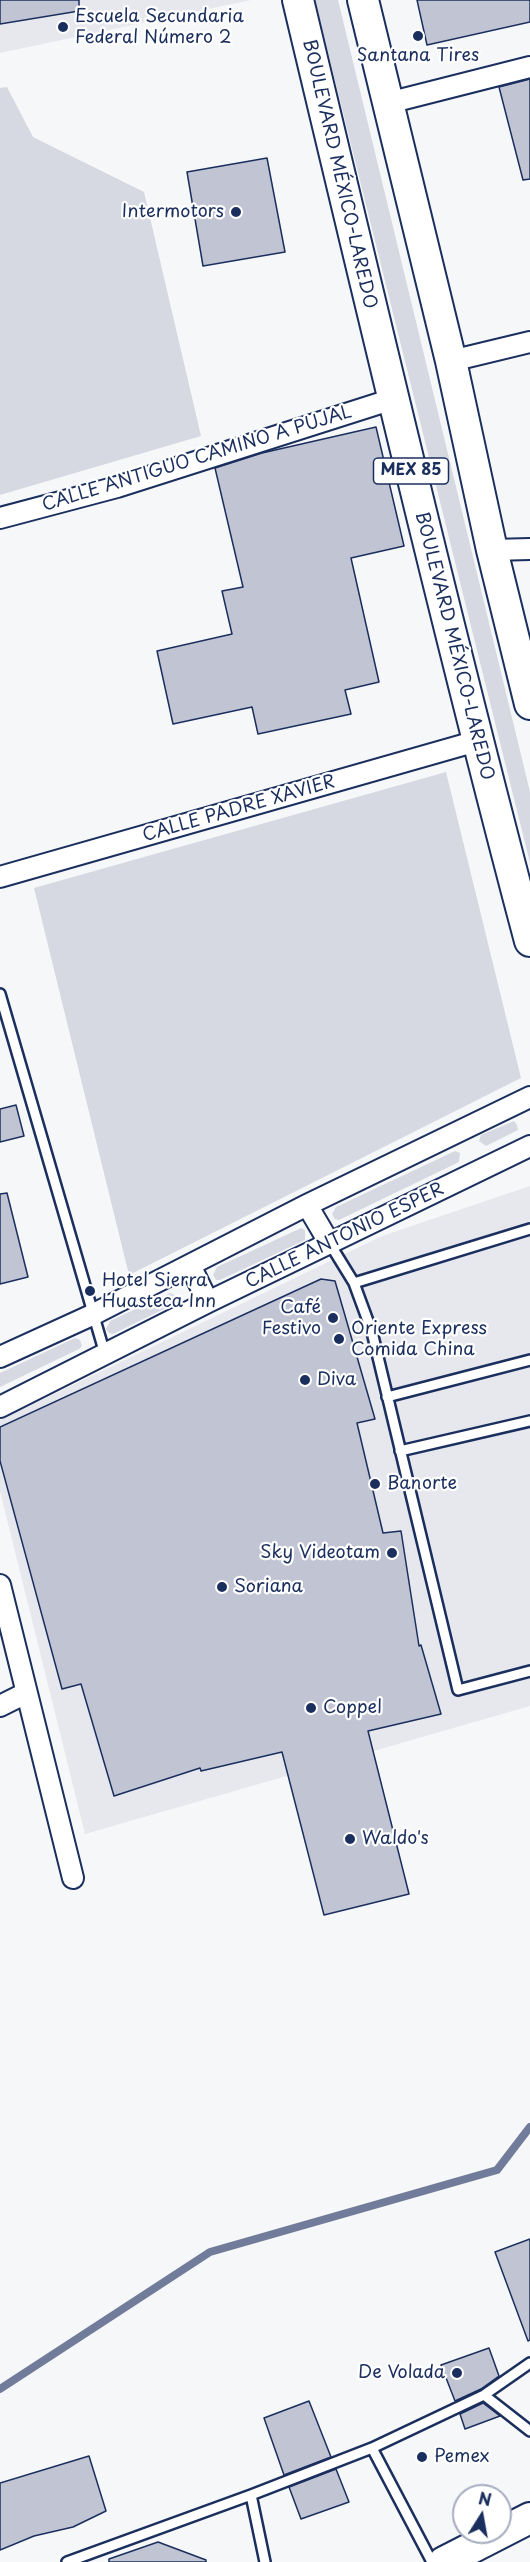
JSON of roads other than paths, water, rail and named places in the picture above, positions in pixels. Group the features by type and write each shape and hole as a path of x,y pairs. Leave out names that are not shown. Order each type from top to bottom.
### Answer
{"main road":[{"name":"BOULEVARD MÉXICO-LAREDO","path":"298,0 477,741 530,940"},
{"name":"MEX 85","path":"363,0 451,361 492,550 530,704"},
{"path":"444,2562 530,2518"}],"street":[{"path":"388,103 530,67"},
{"path":"451,361 530,342"},
{"name":"CALLE ANTIGUO CAMINO A PUJAL","path":"0,518 117,487 393,399"},
{"path":"492,550 530,549"},
{"name":"CALLE PADRE XAVIER","path":"0,877 477,741"},
{"path":"0,1357 92,1315 307,1205 530,1097"},
{"name":"CALLE ANTONIO ESPER","path":"0,1407 208,1302 530,1146"},
{"path":"307,1205 330,1244"},
{"path":"190,1265 208,1302"},
{"path":"0,1585 73,1878"},
{"path":"0,1706 26,1693"}],"lane":[{"path":"0,994 105,1354"},
{"path":"354,1283 530,1229"},
{"path":"330,1244 354,1283 372,1332 458,1690 530,1671"},
{"path":"387,1397 530,1360"},
{"path":"400,1451 530,1421"},
{"path":"67,2562 372,2448 484,2396 530,2363"},
{"path":"484,2396 530,2431"},
{"path":"372,2448 432,2562"},
{"path":"251,2495 265,2562"}],"waterway":[{"path":"0,2389 210,2252 497,2170 530,2127"}],"place":[{"name":"Escuela Secundaria Federal Número 2","path":"63,27"},
{"name":"Santana Tires","path":"418,36"},
{"name":"Intermotors","path":"236,212"},
{"name":"Hotel Sierra Huasteca Inn","path":"90,1291"},
{"name":"Café Festivo","path":"333,1318"},
{"name":"Oriente Express Comida China","path":"339,1339"},
{"name":"Diva","path":"305,1380"},
{"name":"Banorte","path":"375,1484"},
{"name":"Sky Videotam","path":"392,1553"},
{"name":"Soriana","path":"222,1587"},
{"name":"Coppel","path":"311,1708"},
{"name":"Waldo's","path":"350,1839"},
{"name":"De Volada","path":"457,2373"},
{"name":"Pemex","path":"422,2457"}]}
